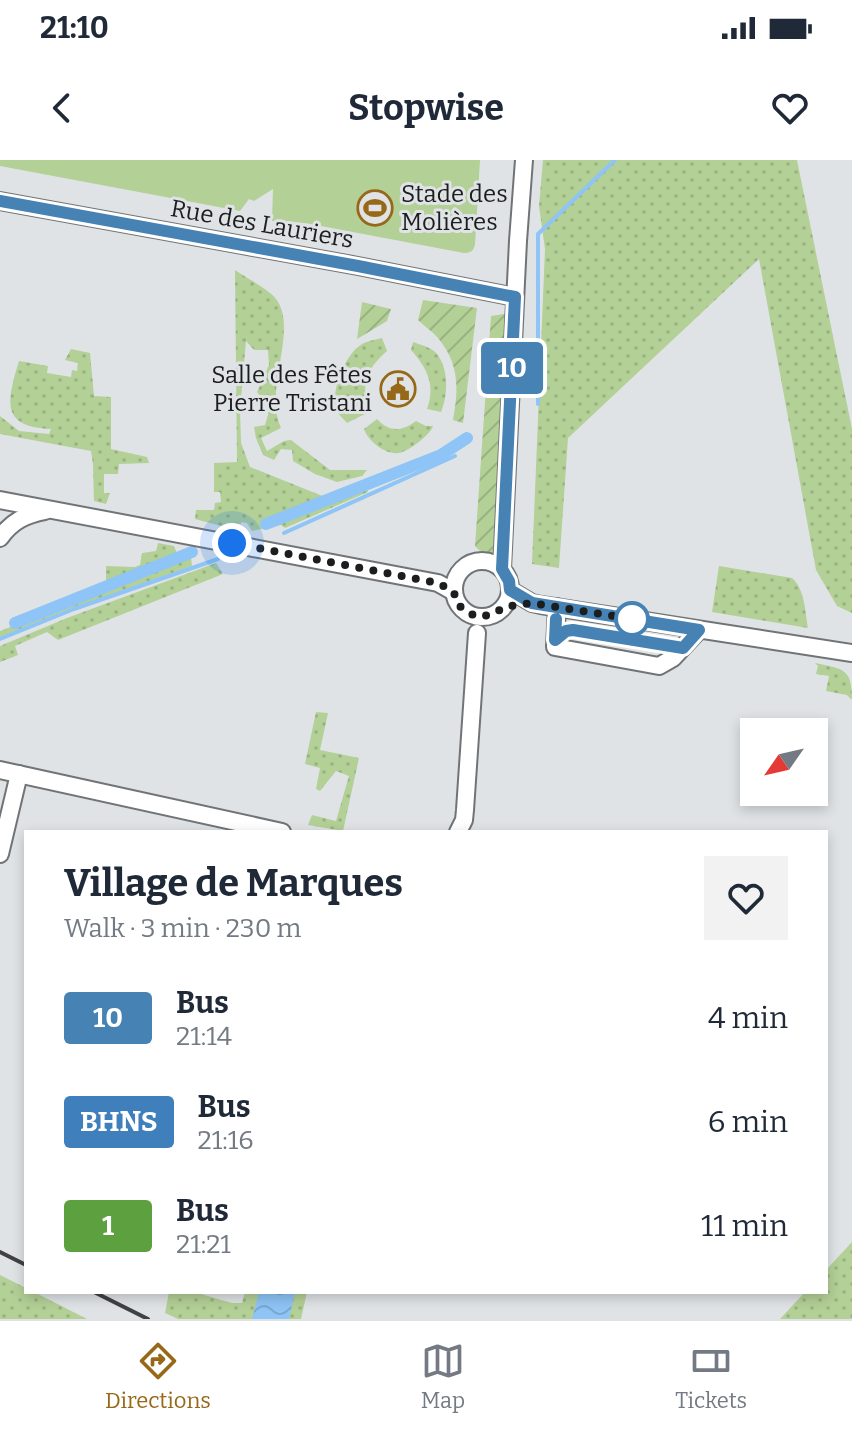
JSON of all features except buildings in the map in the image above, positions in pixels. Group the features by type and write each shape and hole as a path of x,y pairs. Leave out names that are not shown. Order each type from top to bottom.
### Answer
{"street":[{"path":"497,566 503,549 524,160"},
{"name":"Rue des Lauriers","path":"0,201 515,297"},
{"path":"0,486 20,503"},
{"path":"0,500 438,583 454,592"},
{"path":"0,538 19,519 50,509"},
{"path":"459,830 465,810 477,633 456,601 453,584 463,568 480,561 497,566 509,581 510,590 499,611 477,633"},
{"path":"438,583 457,575"},
{"path":"510,590 532,603 852,653"},
{"path":"463,610 478,617 532,603"},
{"path":"557,607 555,647 659,666 673,658 699,630"},
{"path":"0,770 210,824 264,830"},
{"path":"0,854 19,774"}],"green space":[{"name":"Stade des Molières","path":"0,160 480,160 475,245 471,251 464,253 305,223 272,221 273,189 254,201 249,199 240,211 0,166"},
{"path":"543,160 797,160 852,429 852,613 837,606 816,570 759,259 568,438 559,568 532,564 545,249 539,206"},
{"path":"235,270 273,296 282,312 283,343 276,395 281,428 261,438 267,451 291,440 330,470 367,470 362,476 337,482 293,461 292,450 281,449 274,460 263,455 254,427 265,425 270,408 257,392 269,365 268,350 254,350 246,341 240,410 241,443 250,467 325,497 367,488 368,492 285,528 281,525 252,531 247,523 242,522 236,530 195,519 196,510 214,510 215,503 221,502 220,492 214,492 214,463 237,462"},
{"path":"423,300 477,308 463,423 453,420 456,377 450,357 438,338 418,320"},
{"path":"362,302 391,309 387,321 357,339"},
{"path":"510,313 493,553 482,553 475,546 491,316"},
{"path":"382,338 387,351 374,365 367,379 367,413 347,423 335,406 336,388 343,368 358,347"},
{"path":"413,342 437,354 444,367 445,398 441,412 427,409 430,385 422,363 411,350"},
{"path":"71,349 90,353 94,396 111,397 111,449 147,457 149,463 119,464 118,474 104,474 104,493 110,493 106,504 94,501 91,451 0,434 0,416 19,431 49,434 51,429 34,427 15,417 10,400 15,375 19,361 48,366 47,373 71,377 72,370 77,371 78,363 65,360"},
{"path":"377,419 396,429 416,421 433,426 413,446 394,453 378,446 366,434 364,429"},
{"path":"158,543 174,546 178,556 106,584 106,566 140,565 142,553 156,551"},
{"path":"191,557 192,566 0,637 0,631"},
{"path":"216,563 223,574 58,640 47,632 15,646 18,655 0,662 0,646"},
{"path":"719,566 792,578 802,594 808,628 712,612"},
{"path":"815,663 844,672 850,681 852,699 826,691 829,676 816,674 818,666"},
{"path":"316,712 328,713 320,750 359,758 343,830 308,825 312,815 336,821 349,776 336,771 320,791 316,789 320,768 305,764"},
{"path":"852,1242 852,1319 780,1319 803,1294 828,1294 828,1268"},
{"path":"0,1275 24,1287 24,1294 38,1294 87,1319 0,1319"},
{"path":"169,1294 201,1294 242,1303 244,1294 307,1294 301,1319 178,1319 165,1313"}],"water":[{"path":"258,1294 295,1294 289,1319 252,1319"}],"waterway":[{"path":"538,404 538,234 615,160"},
{"path":"266,524 441,455 467,438"},
{"path":"284,533 455,456"},
{"path":"15,623 192,552"},
{"path":"0,639 74,609 218,559"}],"railway":[{"path":"0,1252 24,1264"},
{"path":"98,1294 148,1319"}],"bus line":[{"name":"10","path":"0,201 515,297 502,569 510,590 532,603 699,630 683,648 573,630 566,631 555,640 556,619"}],"place":[{"name":"Stade des Molières","path":"375,208"},
{"name":"Salle des Fêtes Pierre Tristani","path":"398,389"}],"route":[{"path":"232,543 438,583 454,592 463,610 478,617 488,617 504,607 532,603 632,619"}]}
